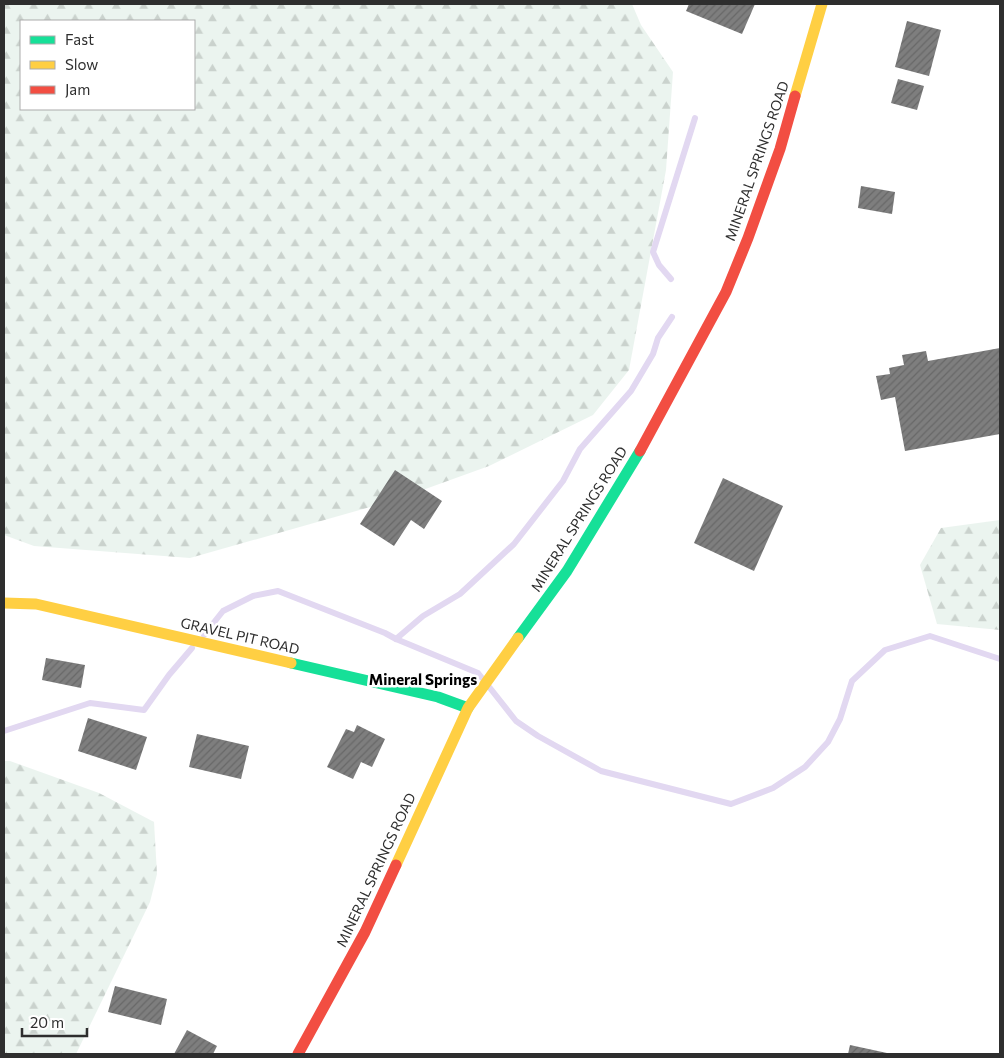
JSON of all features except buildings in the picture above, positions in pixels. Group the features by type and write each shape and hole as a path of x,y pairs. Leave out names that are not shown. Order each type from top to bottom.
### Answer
{"street":[{"name":"MINERAL SPRINGS ROAD","path":"298,1054 365,932 468,708 567,571 637,457 726,292 748,238 780,149 822,4"},
{"name":"GRAVEL PIT ROAD","path":"4,603 36,604 438,697 468,708"}],"green space":[{"path":"4,4 632,4 641,25 673,72 666,170 629,370 593,415 489,466 395,500 190,558 34,546 4,535"},
{"path":"1000,520 1000,630 937,624 920,565 941,528"},
{"path":"4,761 10,761 99,793 154,822 157,874 150,902 76,1054 4,1054"}],"waterway":[{"path":"671,279 659,265 653,252 695,118"},
{"path":"396,639 423,616 460,594 514,544 563,481 580,449 631,391 653,354 658,338 672,317"},
{"path":"204,635 223,611 253,596 278,591 385,633 478,673 482,678"},
{"path":"490,688 516,721 538,736 601,771 731,804 773,788 805,767 828,742 840,719 852,681 885,650 930,636 1000,659"},
{"path":"4,731 90,703 144,710 169,675 192,648"}],"traffic: fast":[{"path":"518,638 567,571 640,451"},
{"path":"291,663 438,697 468,708"}],"traffic: slow":[{"path":"795,96 822,4"},
{"path":"4,603 36,604 291,663"},
{"path":"396,865 468,708 518,638"}],"traffic: jam":[{"path":"640,451 726,292 748,238 780,149 795,96"},
{"path":"298,1054 365,932 396,865"}],"district":[{"name":"Mineral Springs","path":"423,680"}]}
